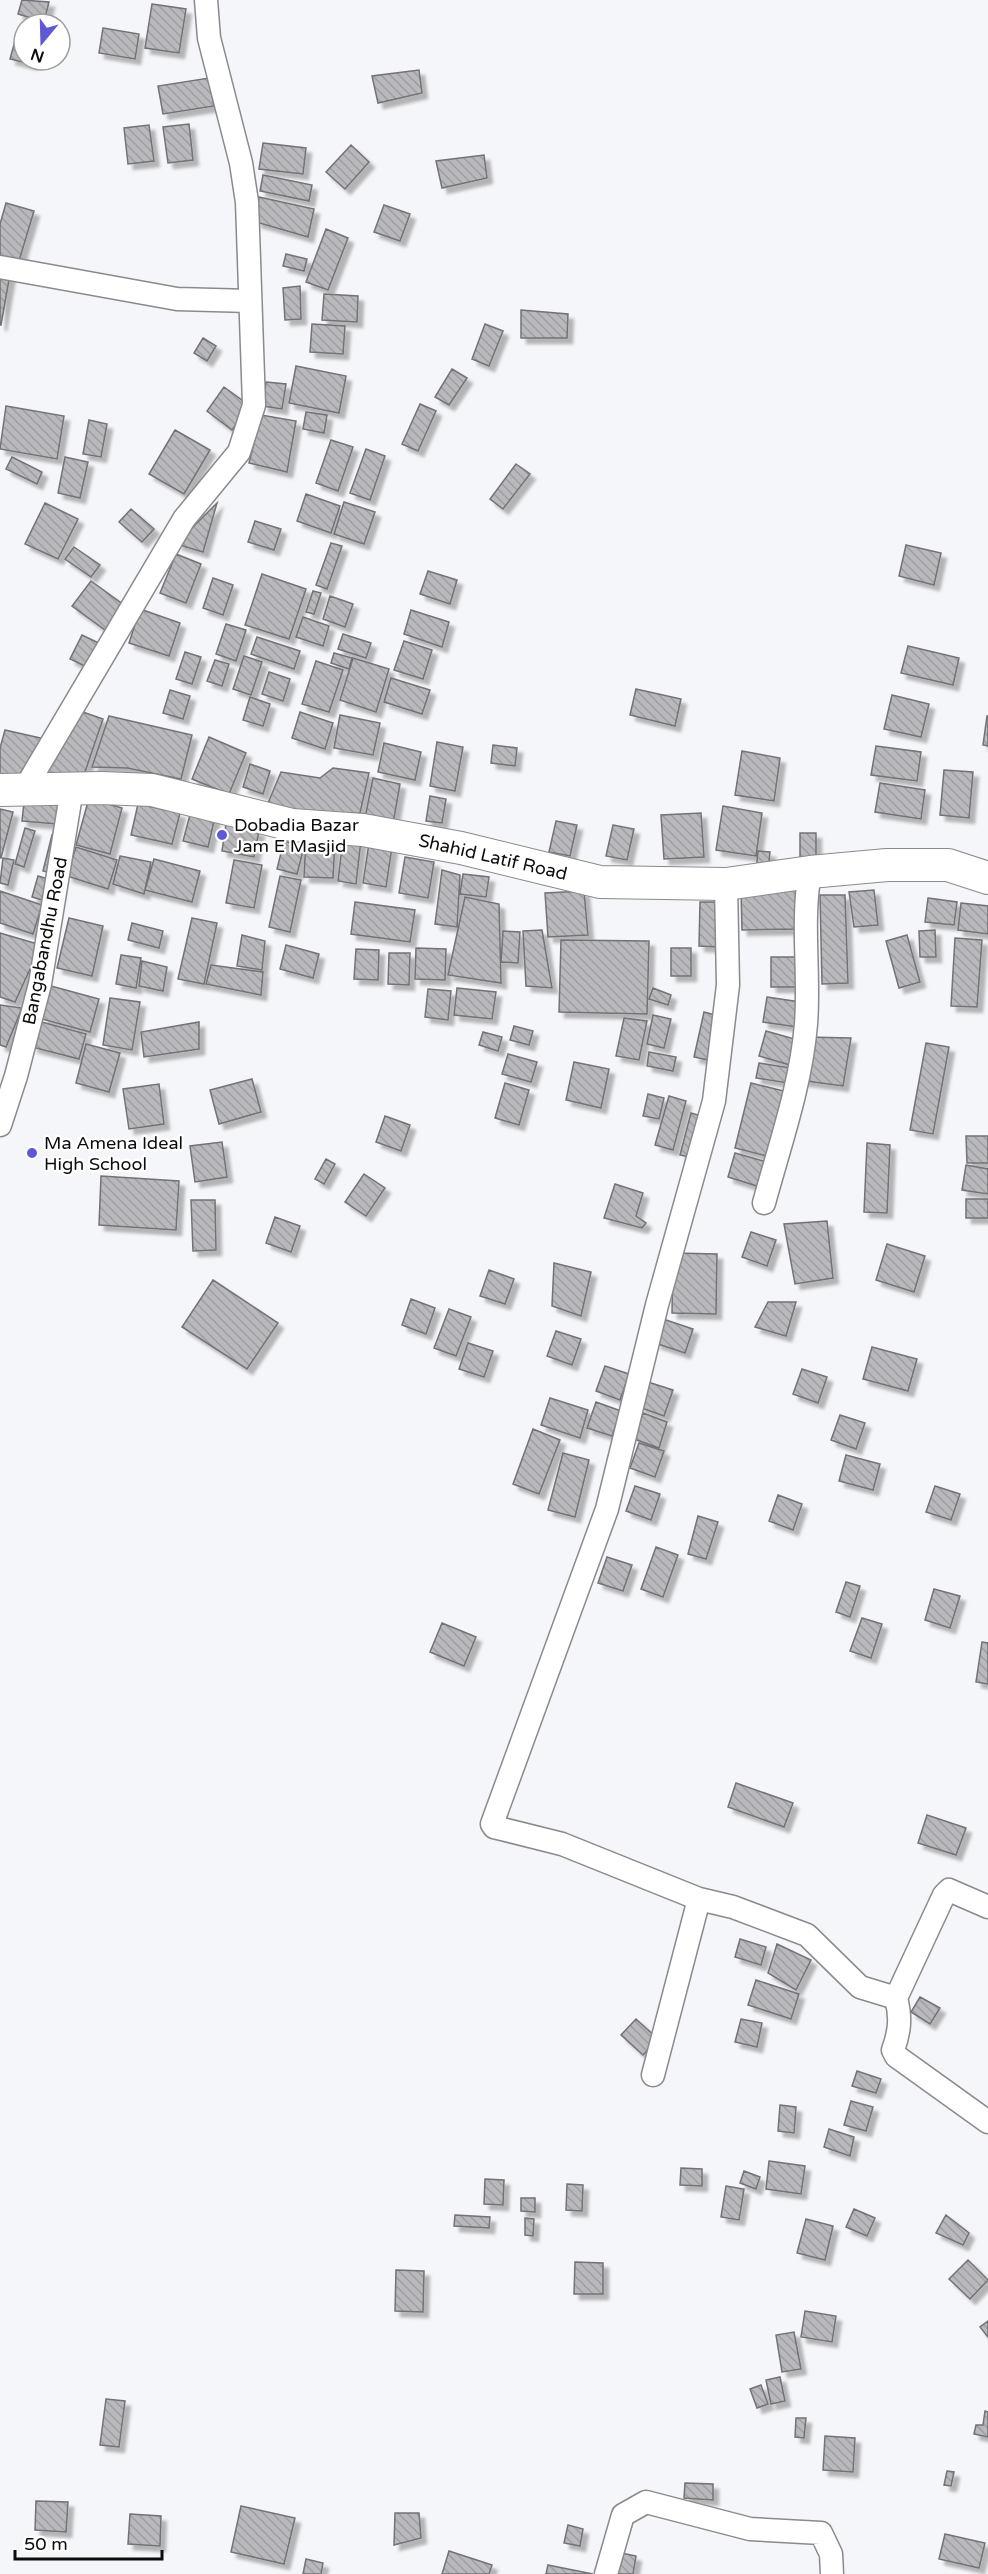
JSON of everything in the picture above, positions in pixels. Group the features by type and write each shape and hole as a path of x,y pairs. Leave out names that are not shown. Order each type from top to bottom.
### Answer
{"street":[{"path":"12,790 184,519 239,452 254,405 247,202 243,172 209,38 206,0"},
{"path":"0,267 177,299 250,301"},
{"name":"Bangabandhu Road","path":"0,1125 16,1076 40,984 72,789"},
{"name":"Shahid Latif Road","path":"12,790 152,790 292,825 363,830 461,848 600,882 726,884 810,872 887,865 948,865 988,878"},
{"path":"764,1203 796,1087 806,1023 806,897 810,872"},
{"path":"726,884 728,985 714,1101 657,1305 607,1509 492,1824 494,1827 562,1844 699,1899 733,1907 807,1935 860,1987 896,1998"},
{"path":"988,1907 949,1890 944,1895 896,1998 900,2012 900,2033 893,2050 896,2056 988,2122"},
{"path":"653,2075 699,1899"},
{"path":"606,2574 623,2516 645,2502 750,2529 820,2533 831,2554 832,2574"}],"building":[{"path":"22,0 49,2 46,12 19,12"},
{"path":"152,4 186,9 179,53 145,48"},
{"path":"103,28 139,34 135,59 99,53"},
{"path":"419,70 422,93 378,103 372,76"},
{"path":"209,78 214,106 163,114 158,86"},
{"path":"189,124 193,160 168,163 163,127"},
{"path":"149,125 154,161 128,164 124,128"},
{"path":"263,143 306,148 303,174 259,169"},
{"path":"351,145 369,162 345,189 326,172"},
{"path":"484,155 487,178 442,188 436,161"},
{"path":"263,175 312,185 309,201 260,191"},
{"path":"259,197 314,209 308,237 256,222"},
{"path":"6,203 34,211 19,261 0,256 0,224"},
{"path":"384,205 410,214 400,241 374,232"},
{"path":"326,229 348,238 328,290 306,282"},
{"path":"286,254 307,259 304,271 283,266"},
{"path":"0,272 10,274 1,325 0,325"},
{"path":"300,286 301,319 285,320 283,288"},
{"path":"324,294 358,296 357,322 322,320"},
{"path":"521,310 568,314 567,338 521,338"},
{"path":"312,324 345,326 343,354 310,352"},
{"path":"485,324 503,331 489,366 472,359"},
{"path":"203,338 216,346 207,361 194,353"},
{"path":"296,366 346,376 339,413 289,403"},
{"path":"452,369 467,378 449,405 435,397"},
{"path":"266,382 286,384 282,409 263,406"},
{"path":"224,387 250,406 232,430 207,411"},
{"path":"420,404 436,411 418,451 402,444"},
{"path":"6,406 64,416 57,459 0,449"},
{"path":"306,412 327,415 324,433 303,429"},
{"path":"261,415 296,421 287,472 249,463"},
{"path":"89,420 107,424 101,457 83,454"},
{"path":"175,430 210,450 184,494 149,474"},
{"path":"331,440 353,447 338,491 316,483"},
{"path":"366,449 385,456 370,500 350,493"},
{"path":"12,457 42,472 37,484 6,469"},
{"path":"65,457 88,462 80,498 58,493"},
{"path":"516,464 530,474 503,509 490,499"},
{"path":"306,494 340,506 331,533 297,521"},
{"path":"344,502 375,512 364,544 334,534"},
{"path":"45,503 78,519 58,559 25,544"},
{"path":"217,503 203,552 176,544"},
{"path":"131,509 154,529 142,542 119,522"},
{"path":"255,521 281,529 274,550 248,542"},
{"path":"331,543 342,546 327,589 316,585"},
{"path":"906,545 941,553 934,585 899,576"},
{"path":"74,547 100,565 91,577 65,559"},
{"path":"176,554 201,564 186,603 160,593"},
{"path":"428,571 457,580 450,604 420,594"},
{"path":"262,574 306,589 289,639 245,625"},
{"path":"213,578 233,585 223,615 203,608"},
{"path":"91,581 124,605 105,630 72,606"},
{"path":"313,591 321,593 314,614 306,612"},
{"path":"330,596 353,604 345,627 323,619"},
{"path":"140,609 180,623 169,656 129,643"},
{"path":"411,610 449,622 442,647 404,634"},
{"path":"303,617 329,626 323,646 296,637"},
{"path":"226,624 246,630 236,661 216,654"},
{"path":"343,634 371,643 366,658 338,649"},
{"path":"82,635 103,645 91,669 70,659"},
{"path":"257,637 300,651 294,669 251,654"},
{"path":"404,641 432,650 423,679 394,670"},
{"path":"908,646 959,658 953,685 901,673"},
{"path":"185,652 201,657 192,684 176,679"},
{"path":"334,653 352,658 349,669 331,663"},
{"path":"244,656 262,662 251,695 233,689"},
{"path":"353,658 389,669 376,712 340,700"},
{"path":"215,660 229,664 222,686 207,681"},
{"path":"316,661 343,670 329,712 302,704"},
{"path":"269,672 290,679 283,701 262,694"},
{"path":"391,678 430,690 422,714 384,702"},
{"path":"636,689 681,699 675,726 630,715"},
{"path":"170,690 190,696 183,719 163,713"},
{"path":"892,695 929,704 921,737 884,729"},
{"path":"250,697 270,704 263,726 243,720"},
{"path":"77,710 103,719 85,772 34,780"},
{"path":"300,712 333,723 325,749 292,738"},
{"path":"340,715 380,723 373,755 334,748"},
{"path":"109,716 192,735 181,779 127,768 92,767"},
{"path":"988,716 988,746 983,745"},
{"path":"5,730 45,739 19,783 0,778 0,748"},
{"path":"209,737 246,753 229,794 192,779"},
{"path":"437,742 463,747 455,791 430,786"},
{"path":"384,743 421,752 415,780 378,772"},
{"path":"493,745 517,748 515,766 491,763"},
{"path":"876,746 921,752 917,781 871,775"},
{"path":"742,751 780,758 774,801 735,795"},
{"path":"250,764 270,771 263,794 243,787"},
{"path":"333,768 369,773 360,813 300,815 268,803 281,772 320,778"},
{"path":"944,770 973,772 969,818 940,815"},
{"path":"373,778 400,784 393,824 365,818"},
{"path":"880,783 925,790 921,819 875,812"},
{"path":"430,796 446,799 442,823 426,821"},
{"path":"89,798 122,808 110,854 76,845"},
{"path":"24,802 58,805 57,824 22,821"},
{"path":"138,804 180,813 172,844 131,835"},
{"path":"723,806 762,813 756,856 716,850"},
{"path":"0,809 13,812 1,858 0,858"},
{"path":"191,811 215,817 208,847 183,841"},
{"path":"701,813 704,857 664,859 661,815"},
{"path":"556,821 577,825 570,856 549,852"},
{"path":"226,824 259,831 254,857 222,851"},
{"path":"613,825 634,829 627,860 606,856"},
{"path":"25,828 35,831 24,867 15,864"},
{"path":"800,833 816,833 816,862 800,862"},
{"path":"52,835 64,838 55,874 43,871"},
{"path":"343,838 361,840 356,884 338,881"},
{"path":"306,840 335,841 333,878 304,877"},
{"path":"284,841 304,847 297,874 277,869"},
{"path":"369,843 392,847 386,887 363,883"},
{"path":"76,847 117,860 108,889 67,876"},
{"path":"758,851 770,852 768,872 756,871"},
{"path":"120,856 151,862 144,894 113,884"},
{"path":"405,857 434,862 428,898 399,893"},
{"path":"3,858 14,860 8,885 0,883"},
{"path":"154,859 200,871 192,902 145,890"},
{"path":"234,860 262,865 254,908 226,903"},
{"path":"442,870 460,875 457,927 435,924"},
{"path":"463,874 489,877 486,897 460,894"},
{"path":"38,876 55,881 49,902 32,897"},
{"path":"280,876 301,880 290,932 269,927"},
{"path":"797,890 798,929 742,930 741,891"},
{"path":"874,890 878,925 854,927 849,892"},
{"path":"0,891 42,905 33,934 0,923"},
{"path":"584,891 588,935 548,937 545,893"},
{"path":"820,895 845,895 848,983 822,984"},
{"path":"465,897 499,904 501,983 448,975"},
{"path":"928,898 957,902 954,925 925,922"},
{"path":"355,902 415,910 410,942 351,934"},
{"path":"700,902 718,902 718,947 699,946"},
{"path":"961,903 988,906 988,934 958,930"},
{"path":"69,918 103,926 92,976 57,968"},
{"path":"192,918 217,923 204,984 178,979"},
{"path":"132,923 163,931 159,948 128,940"},
{"path":"542,930 552,988 526,986 523,931"},
{"path":"935,930 936,957 920,957 919,931"},
{"path":"503,931 520,932 518,963 501,962"},
{"path":"0,933 41,945 15,1002 0,997"},
{"path":"242,935 265,941 262,970 237,966"},
{"path":"907,935 920,982 899,988 886,941"},
{"path":"955,938 982,940 977,1007 951,1006"},
{"path":"561,940 649,941 647,1014 559,1012"},
{"path":"286,945 319,954 313,978 280,969"},
{"path":"416,948 446,949 445,980 415,979"},
{"path":"671,948 691,948 691,976 671,976"},
{"path":"356,949 379,950 378,980 354,979"},
{"path":"389,953 410,953 409,985 388,984"},
{"path":"121,955 141,958 136,988 116,984"},
{"path":"771,957 799,957 799,987 771,987"},
{"path":"142,961 167,967 163,991 139,986"},
{"path":"211,965 263,972 261,995 206,984"},
{"path":"51,986 99,999 90,1032 42,1019"},
{"path":"457,988 496,992 492,1019 454,1015"},
{"path":"653,988 671,995 668,1005 649,999"},
{"path":"428,989 451,991 448,1020 425,1017"},
{"path":"767,997 800,1002 797,1027 763,1022"},
{"path":"110,998 140,1002 132,1050 103,1045"},
{"path":"0,1005 22,1008 6,1047 0,1045"},
{"path":"704,1012 723,1017 713,1061 694,1057"},
{"path":"653,1015 671,1019 664,1048 647,1044"},
{"path":"624,1018 647,1021 639,1060 616,1056"},
{"path":"38,1021 86,1034 79,1059 32,1047"},
{"path":"199,1022 199,1049 144,1057 141,1032"},
{"path":"514,1026 533,1031 529,1045 510,1040"},
{"path":"766,1031 798,1040 790,1065 759,1056"},
{"path":"483,1032 502,1037 498,1051 479,1045"},
{"path":"805,1037 851,1038 843,1086 799,1080"},
{"path":"926,1043 949,1047 933,1134 910,1130"},
{"path":"86,1044 120,1053 109,1092 76,1083"},
{"path":"649,1052 676,1057 673,1071 647,1066"},
{"path":"508,1054 537,1062 531,1082 502,1074"},
{"path":"574,1062 609,1069 601,1108 566,1100"},
{"path":"759,1063 791,1068 788,1083 756,1078"},
{"path":"252,1079 261,1112 219,1124 210,1090"},
{"path":"505,1083 529,1090 519,1125 495,1118"},
{"path":"751,1083 788,1092 771,1157 735,1148"},
{"path":"159,1084 164,1124 129,1129 123,1089"},
{"path":"648,1094 664,1098 659,1119 643,1116"},
{"path":"669,1096 686,1101 673,1150 655,1145"},
{"path":"691,1113 708,1118 698,1159 680,1155"},
{"path":"385,1116 410,1125 401,1151 376,1142"},
{"path":"966,1136 988,1136 988,1163 967,1163"},
{"path":"222,1142 227,1177 195,1182 190,1146"},
{"path":"867,1143 890,1145 887,1213 864,1212"},
{"path":"735,1153 767,1162 760,1187 728,1177"},
{"path":"326,1159 335,1164 324,1184 315,1179"},
{"path":"966,1165 988,1169 988,1194 962,1190"},
{"path":"364,1174 385,1188 366,1216 345,1202"},
{"path":"101,1176 179,1181 176,1230 99,1225"},
{"path":"615,1184 643,1193 636,1216 646,1223 642,1228 604,1218"},
{"path":"966,1199 988,1199 988,1218 966,1218"},
{"path":"191,1200 215,1200 216,1250 193,1251"},
{"path":"275,1217 300,1226 291,1252 266,1243"},
{"path":"827,1221 833,1278 795,1284 784,1224"},
{"path":"751,1232 776,1240 767,1266 742,1257"},
{"path":"887,1244 925,1256 914,1292 876,1280"},
{"path":"673,1253 717,1254 716,1314 672,1313"},
{"path":"554,1263 591,1272 581,1316 552,1306"},
{"path":"489,1270 514,1279 505,1304 480,1296"},
{"path":"213,1280 278,1323 247,1369 182,1327"},
{"path":"411,1299 435,1308 426,1334 402,1325"},
{"path":"768,1302 796,1302 786,1336 755,1327"},
{"path":"449,1309 471,1317 456,1356 434,1348"},
{"path":"663,1319 693,1329 685,1353 655,1343"},
{"path":"556,1331 581,1339 572,1365 547,1356"},
{"path":"468,1343 493,1351 484,1377 459,1369"},
{"path":"872,1347 917,1359 908,1391 863,1379"},
{"path":"605,1366 629,1374 620,1400 596,1391"},
{"path":"802,1369 827,1377 818,1403 793,1394"},
{"path":"648,1382 673,1390 664,1416 639,1407"},
{"path":"550,1398 588,1410 580,1438 541,1425"},
{"path":"596,1402 621,1411 612,1436 587,1428"},
{"path":"643,1413 667,1422 659,1448 634,1439"},
{"path":"840,1415 865,1423 856,1449 831,1440"},
{"path":"533,1429 560,1440 539,1494 513,1484"},
{"path":"639,1443 664,1451 655,1477 630,1468"},
{"path":"563,1453 589,1460 575,1517 548,1510"},
{"path":"846,1455 880,1464 873,1490 839,1481"},
{"path":"635,1486 660,1494 651,1520 626,1511"},
{"path":"935,1486 960,1494 951,1520 926,1512"},
{"path":"778,1495 802,1504 793,1530 769,1521"},
{"path":"698,1516 718,1522 706,1559 688,1554"},
{"path":"656,1547 678,1555 663,1597 641,1589"},
{"path":"607,1557 632,1565 623,1591 598,1583"},
{"path":"846,1582 860,1586 850,1617 836,1612"},
{"path":"934,1589 960,1596 950,1628 925,1620"},
{"path":"862,1618 882,1624 871,1658 850,1651"},
{"path":"442,1623 476,1637 464,1666 430,1652"},
{"path":"982,1642 988,1643 988,1684 976,1682"},
{"path":"736,1783 793,1803 784,1827 728,1807"},
{"path":"927,1815 966,1828 956,1855 918,1843"},
{"path":"740,1939 766,1947 761,1965 735,1957"},
{"path":"777,1944 811,1960 796,1990 768,1973"},
{"path":"756,1980 799,1994 791,2019 748,2005"},
{"path":"920,1997 940,2008 930,2024 911,2012"},
{"path":"636,2019 658,2039 643,2055 621,2035"},
{"path":"741,2019 762,2023 757,2047 735,2042"},
{"path":"857,2071 881,2079 876,2093 852,2086"},
{"path":"851,2101 873,2107 866,2131 844,2125"},
{"path":"780,2105 796,2107 794,2133 778,2131"},
{"path":"829,2129 854,2137 850,2156 824,2147"},
{"path":"769,2161 805,2166 801,2194 766,2189"},
{"path":"681,2168 702,2169 702,2186 680,2185"},
{"path":"744,2171 760,2177 756,2189 740,2183"},
{"path":"485,2179 504,2180 503,2205 484,2204"},
{"path":"567,2184 583,2185 582,2211 566,2210"},
{"path":"726,2186 744,2189 739,2220 721,2217"},
{"path":"521,2198 535,2198 535,2212 521,2211"},
{"path":"854,2209 875,2218 867,2236 846,2227"},
{"path":"455,2215 490,2217 489,2228 454,2226"},
{"path":"946,2215 969,2233 963,2245 936,2233"},
{"path":"525,2218 534,2219 533,2236 525,2235"},
{"path":"806,2219 833,2226 825,2260 797,2253"},
{"path":"968,2260 988,2280 970,2299 949,2279"},
{"path":"575,2262 603,2263 603,2294 574,2294"},
{"path":"396,2270 424,2271 423,2312 395,2311"},
{"path":"805,2311 836,2316 832,2342 801,2337"},
{"path":"988,2321 988,2337 980,2327"},
{"path":"794,2332 801,2369 782,2372 776,2335"},
{"path":"780,2377 785,2401 771,2404 766,2380"},
{"path":"761,2385 768,2404 757,2408 750,2389"},
{"path":"106,2399 125,2401 119,2447 100,2445"},
{"path":"985,2411 988,2412 988,2437 974,2434 976,2425 983,2425"},
{"path":"796,2418 806,2418 804,2438 795,2437"},
{"path":"825,2436 855,2438 853,2472 823,2470"},
{"path":"947,2471 954,2472 951,2486 944,2485"},
{"path":"685,2483 713,2484 713,2500 684,2498"},
{"path":"36,2501 68,2502 66,2532 35,2530"},
{"path":"241,2506 295,2518 284,2564 231,2552"},
{"path":"395,2513 419,2513 421,2538 394,2545"},
{"path":"130,2514 161,2516 160,2546 128,2544"},
{"path":"568,2525 583,2529 580,2546 564,2543"},
{"path":"945,2534 985,2543 979,2568 939,2559"},
{"path":"449,2551 492,2565 489,2574 442,2574"},
{"path":"617,2552 636,2556 633,2574 612,2574"},
{"path":"306,2559 323,2563 321,2574 303,2574"},
{"path":"548,2565 593,2574 546,2574"}],"place":[{"name":"Dobadia Bazar Jam E Masjid","path":"222,835"},
{"name":"Ma Amena Ideal High School","path":"32,1153"}]}
